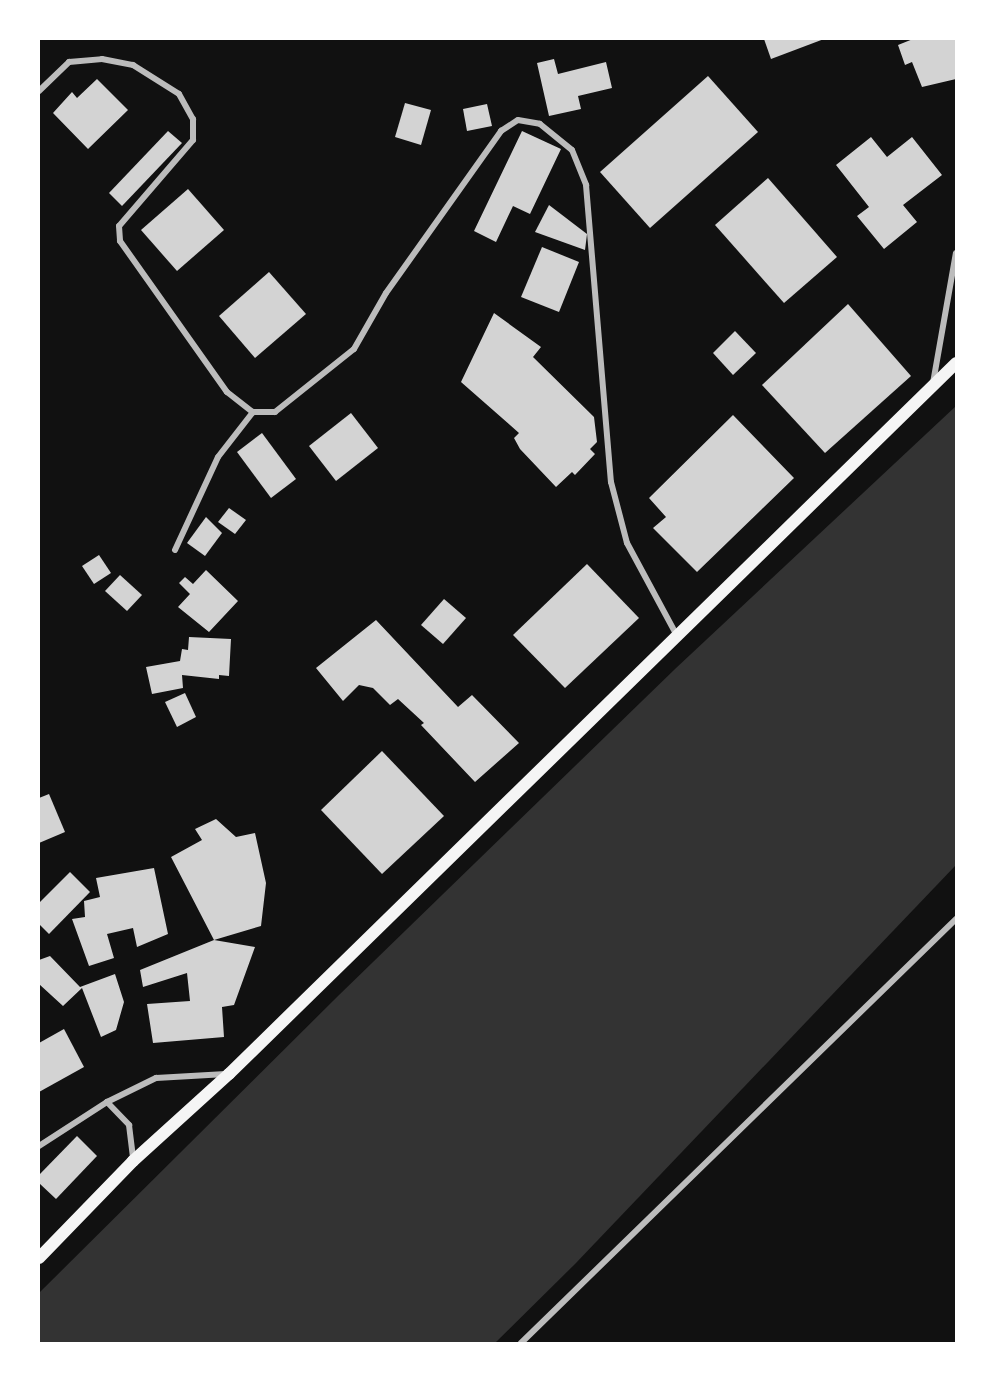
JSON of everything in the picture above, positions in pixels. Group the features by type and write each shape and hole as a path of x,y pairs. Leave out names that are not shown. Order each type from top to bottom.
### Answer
{"main road":[{"path":"39,1258 133,1161 229,1074 676,634 956,363"}],"street":[{"path":"39,91 69,62 102,59 133,65 178,94 193,119 193,140 119,226 120,241 227,392 253,412 274,412 354,349 386,293 501,131 518,120 540,124 572,150 586,185 610,482 627,543 676,634"},
{"path":"932,386 956,253"},
{"path":"175,549 218,457 253,412"},
{"path":"521,1343 956,919"},
{"path":"39,1146 107,1102 156,1078 229,1074"},
{"path":"107,1102 129,1125 133,1161"}],"shaded area":[{"path":"956,406 956,865 575,1264 495,1343 39,1343 39,1293 338,996 675,669"}],"building":[{"path":"764,39 824,39 771,59"},
{"path":"913,39 956,39 956,79 922,87 912,62 905,65 898,45"},
{"path":"554,59 558,74 606,62 612,88 578,96 581,109 549,116 537,63"},
{"path":"708,76 758,132 650,228 600,172"},
{"path":"97,79 128,110 88,149 53,113 72,92 77,98"},
{"path":"405,103 431,110 421,145 395,137"},
{"path":"487,104 492,126 467,131 463,109"},
{"path":"168,131 182,143 122,206 109,193"},
{"path":"522,131 561,149 530,214 513,206 496,242 474,231"},
{"path":"871,137 887,157 912,137 942,175 903,205 917,222 884,249 857,216 869,207 836,165"},
{"path":"768,178 837,257 784,303 715,225"},
{"path":"188,189 224,230 177,271 141,230"},
{"path":"549,205 587,234 585,250 535,232"},
{"path":"542,247 579,262 559,312 521,297"},
{"path":"269,272 306,314 255,358 219,316"},
{"path":"848,304 911,376 825,453 762,385"},
{"path":"494,313 541,347 533,357 594,417 597,442 590,449 595,454 575,475 572,472 556,487 520,449 514,438 519,433 461,382"},
{"path":"735,331 756,353 733,375 713,353"},
{"path":"351,413 378,448 336,481 309,446"},
{"path":"733,415 794,478 697,572 653,528 666,517 649,498"},
{"path":"262,433 296,479 271,498 237,452"},
{"path":"229,508 246,520 235,534 218,522"},
{"path":"206,517 222,533 205,556 187,543"},
{"path":"99,555 111,573 94,584 82,566"},
{"path":"587,564 639,618 565,688 513,635"},
{"path":"206,570 238,601 209,632 178,607 190,594 179,583 185,577 193,584"},
{"path":"120,575 142,595 127,611 105,591"},
{"path":"444,599 466,618 443,644 421,625"},
{"path":"376,620 458,707 472,695 519,743 475,782 421,725 424,723 398,699 390,705 373,688 359,685 343,701 316,668"},
{"path":"189,637 231,639 229,676 219,675 219,679 182,675 183,688 152,694 146,667 180,661 182,649 188,650"},
{"path":"185,693 196,717 177,727 165,702"},
{"path":"382,751 444,816 382,874 321,810"},
{"path":"49,794 65,832 39,843 39,798"},
{"path":"216,819 236,837 255,833 266,883 261,926 214,940 171,857 202,840 195,829"},
{"path":"154,868 168,934 137,947 133,928 107,934 114,958 89,966 72,919 85,917 84,901 100,897 96,878"},
{"path":"70,872 90,892 49,934 39,924 39,903"},
{"path":"214,940 255,947 234,1005 222,1007 224,1037 153,1043 147,1004 190,1001 187,973 143,987 140,970"},
{"path":"50,956 80,987 115,974 124,1002 116,1030 101,1037 82,988 63,1006 39,984 39,960"},
{"path":"64,1029 84,1067 39,1092 39,1043"},
{"path":"77,1136 97,1156 56,1199 39,1183 39,1175"}]}
